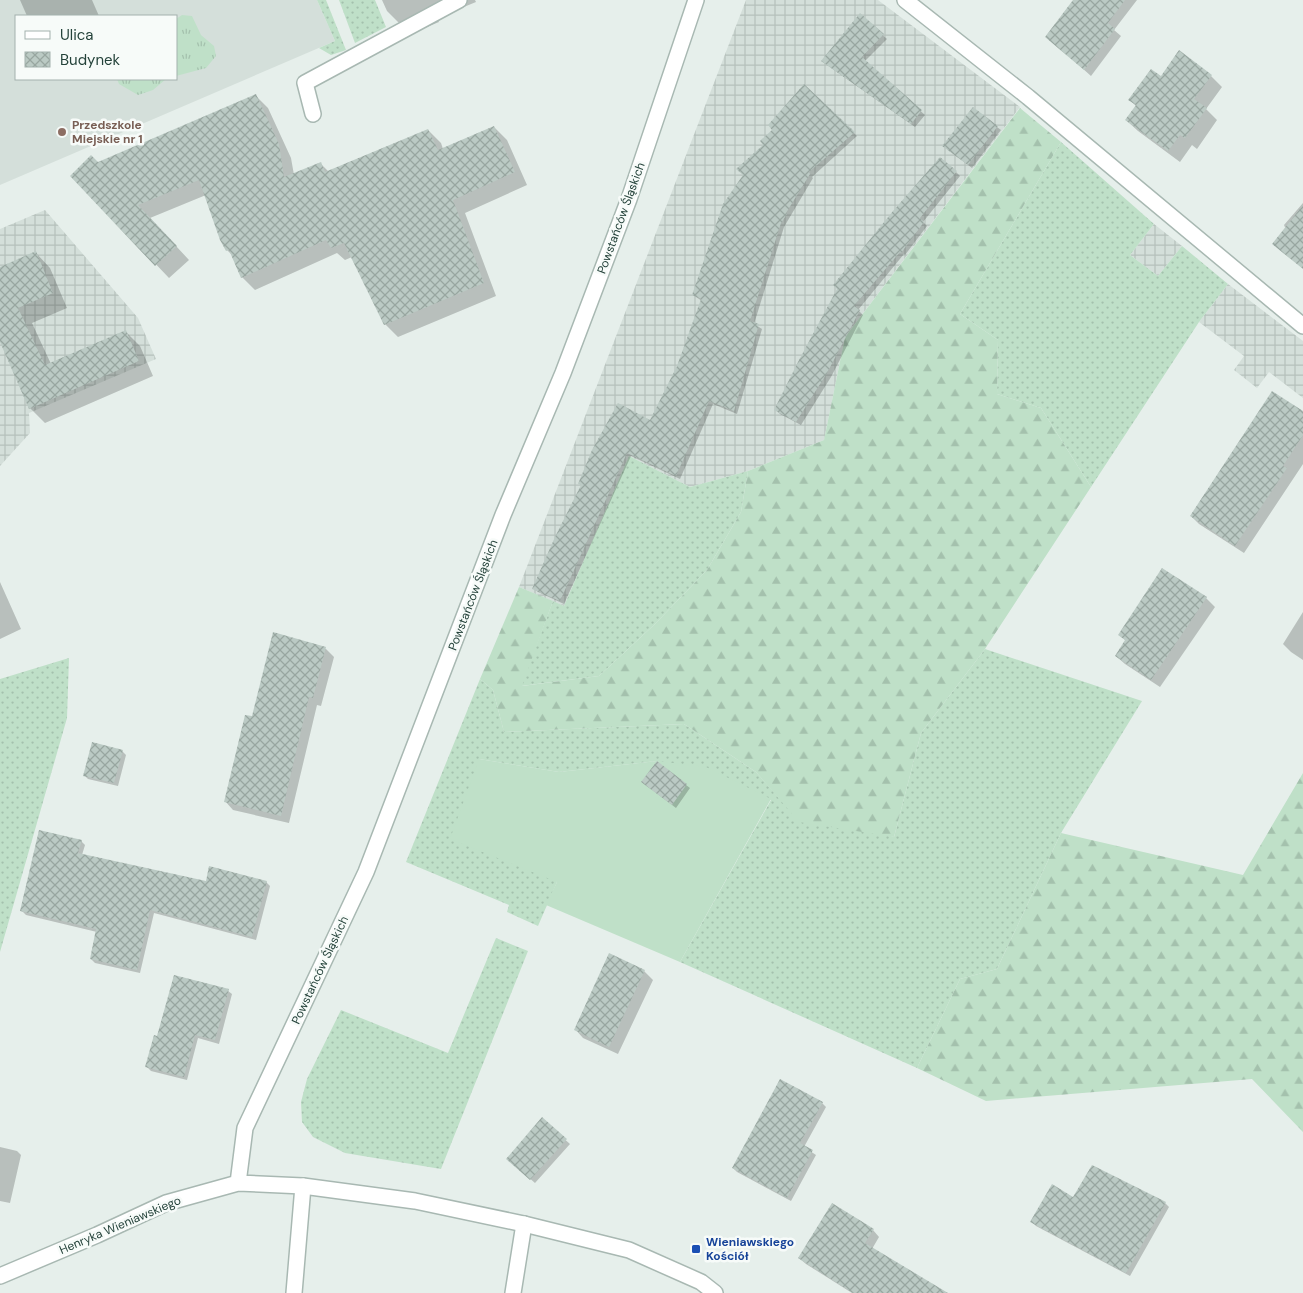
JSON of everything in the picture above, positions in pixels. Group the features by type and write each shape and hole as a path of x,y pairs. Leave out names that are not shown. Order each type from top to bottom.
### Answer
{"street":[{"path":"313,114 305,83 459,0"},
{"name":"Powstańców Śląskich","path":"238,1183 245,1128 366,872 503,515 563,373 622,217 696,0"},
{"path":"905,0 1028,97 1303,326"},
{"name":"Henryka Wieniawskiego","path":"0,1276 98,1235 166,1203 238,1183 303,1186 415,1201 524,1224 629,1250 701,1282 716,1293"},
{"path":"294,1293 303,1186"},
{"path":"513,1293 524,1224"}],"shaded area":[{"name":"Przedszkole Miejskie nr 1","path":"0,0 317,0 335,41 0,185"},
{"path":"746,0 878,0 1020,107 845,337 824,440 748,471 690,487 629,456 564,606 519,587"},
{"path":"45,210 138,318 156,359 29,413 30,433 0,466 0,229"},
{"path":"1154,224 1182,246 1158,276 1130,255"},
{"path":"1228,284 1303,341 1303,398 1269,372 1257,388 1234,370 1244,356 1199,322"}],"green space":[{"path":"317,0 326,0 346,50 331,55 319,48 335,41"},
{"path":"339,0 375,0 386,27 355,43"},
{"path":"182,15 192,16 201,35 214,46 216,56 206,68 178,75 178,18"},
{"path":"117,80 165,80 153,90 138,95 119,84"},
{"path":"1020,108 1061,142 960,314 998,340 997,394 1041,408 1091,487 985,649 921,733 894,837 799,822 756,772 684,724 504,732 493,690 480,679 519,587 553,601 522,686 599,676 655,624 707,570 741,512 748,471 824,440 845,337"},
{"path":"1061,142 1154,224 1130,255 1158,276 1182,246 1228,284 1199,322 1091,487 1041,408 997,394 998,340 960,314"},
{"path":"629,456 690,487 748,471 741,512 707,570 655,624 599,676 521,686 553,601 564,606"},
{"path":"985,649 1142,701 1061,833 997,969 960,979 917,1068 680,962 771,800 657,761 559,772 479,759 557,882 538,926 507,912 509,905 406,862 480,679 493,690 504,732 684,724 756,772 779,798 894,837 921,733"},
{"path":"69,658 67,718 0,952 0,679"},
{"path":"479,759 559,772 657,761 706,767 771,799 680,962 546,905 557,882 450,839"},
{"path":"1303,773 1303,1132 1252,1079 986,1101 917,1068 960,979 997,969 1061,833 1243,875"},
{"path":"496,938 528,951 441,1169 345,1153 313,1137 302,1122 301,1102 307,1079 341,1010 448,1053"}],"building":[{"path":"1073,0 1125,0 1108,23 1115,29 1084,70 1045,37"},
{"path":"860,13 884,34 862,57 922,110 911,124 821,61"},
{"path":"1179,50 1212,75 1194,99 1207,108 1185,138 1180,135 1168,151 1125,120 1136,105 1128,100 1151,69 1161,76"},
{"path":"804,84 855,132 809,172 810,174 781,223 750,321 759,324 734,411 709,401 676,476 627,453 560,601 532,589 581,485 578,484 592,450 618,403 650,420 677,366 701,299 692,295 723,204 743,175 736,169 763,145 760,141 772,130 768,125"},
{"path":"256,94 279,144 284,177 321,162 325,172 428,129 438,150 494,126 515,172 453,200 484,283 384,325 344,243 331,248 326,240 241,278 229,250 226,251 220,240 199,180 138,205 177,246 155,266 70,176 91,155 98,162"},
{"path":"973,107 998,126 968,165 942,146"},
{"path":"940,157 957,171 920,218 924,222 901,253 854,306 860,310 827,373 796,422 774,410 837,289 833,285"},
{"path":"1303,205 1303,269 1272,244"},
{"path":"36,251 53,293 18,308 45,365 126,330 139,361 29,409 0,342 0,267"},
{"path":"1272,391 1303,411 1303,435 1283,466 1287,468 1235,546 1190,516"},
{"path":"1162,568 1207,597 1151,680 1115,656 1125,640 1118,635"},
{"path":"273,632 326,647 313,698 309,697 281,816 224,802 245,715 252,716"},
{"path":"92,742 123,750 114,783 83,776"},
{"path":"657,761 687,784 672,805 641,782"},
{"path":"39,830 82,840 78,853 206,881 209,866 267,881 252,937 150,910 137,970 90,959 96,929 20,911"},
{"path":"609,953 645,970 609,1047 574,1030"},
{"path":"174,975 229,989 215,1040 195,1035 184,1077 145,1067 154,1035 157,1036"},
{"path":"780,1079 823,1102 800,1143 813,1150 787,1198 732,1168"},
{"path":"542,1117 567,1139 530,1180 506,1159"},
{"path":"1092,1165 1166,1202 1126,1273 1030,1222 1052,1184 1073,1197"},
{"path":"832,1203 874,1229 865,1243 948,1293 853,1293 798,1258"}],"place":[{"name":"Przedszkole Miejskie nr 1","path":"62,132"},
{"name":"Wieniawskiego Kościół","path":"696,1249"}]}
